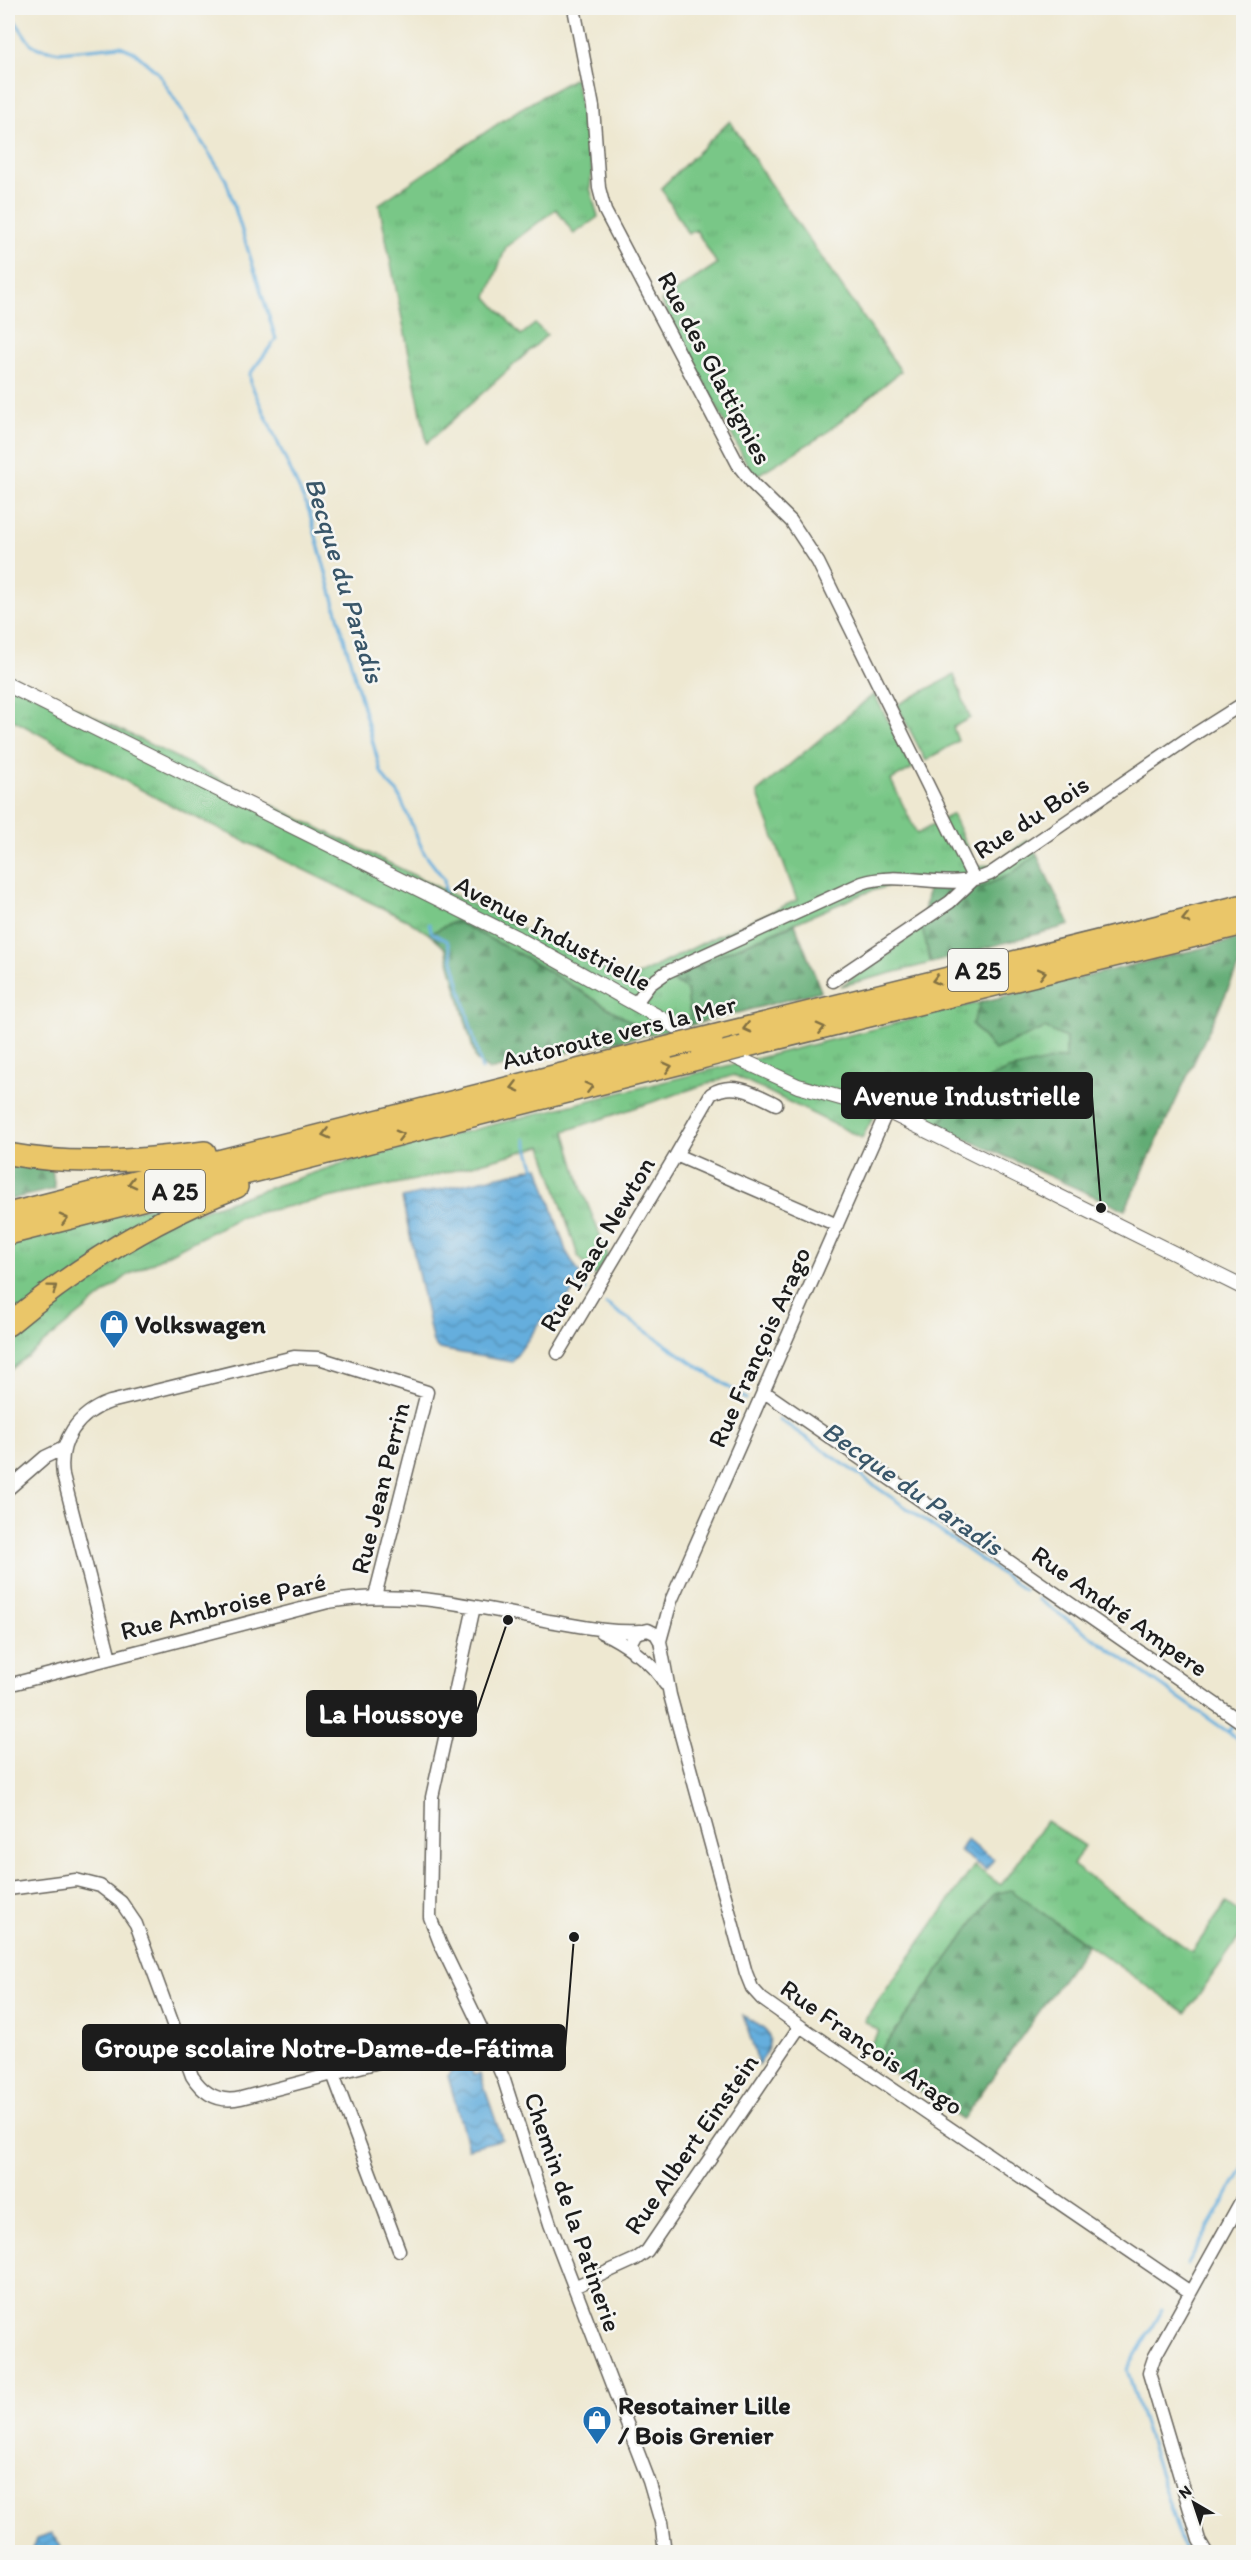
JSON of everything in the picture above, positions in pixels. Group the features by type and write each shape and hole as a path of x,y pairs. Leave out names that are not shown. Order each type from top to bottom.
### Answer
{"highway":[{"name":"Autoroute vers la Mer","path":"8,1214 713,1036 1244,906"},
{"name":"A 25","path":"8,1234 743,1047 1244,924"},
{"path":"8,1154 57,1160 122,1161 208,1152 252,1143 270,1148"},
{"path":"8,1325 67,1278 152,1225 211,1197 343,1149"}],"street":[{"name":"Rue des Glattignies","path":"574,8 594,115 599,188 605,211 739,466 754,485 791,522 818,562 968,864 972,881"},
{"name":"Avenue Industrielle","path":"8,685 517,938 714,1047 775,1077 808,1089 887,1111 1244,1288"},
{"name":"Rue du Bois","path":"635,1004 650,984 667,972 862,883 887,878 972,881 1005,866 1187,739 1244,703"},
{"path":"833,981 950,902 972,881"},
{"path":"676,1155 711,1094 720,1088 752,1092 776,1104"},
{"name":"Rue François Arago","path":"643,1630 660,1619 671,1601 887,1111"},
{"name":"Rue Isaac Newton","path":"558,1353 676,1155 837,1225"},
{"name":"Rue Jean Perrin","path":"110,1658 63,1475 64,1448 77,1424 88,1414 104,1405 300,1356 319,1358 428,1392 375,1596"},
{"name":"Rue André Ampere","path":"763,1391 1244,1724"},
{"path":"8,1489 45,1457 64,1448"},
{"name":"Rue Ambroise Paré","path":"8,1684 328,1602 375,1596 412,1597 594,1629 643,1630"},
{"name":"Rue François Arago","path":"671,1601 660,1643 670,1695 749,1982 762,1999 800,2026 1190,2292"},
{"name":"Chemin de la Patinerie","path":"474,1607 432,1797 430,1917 504,2080 574,2287 649,2481 661,2522 665,2553"},
{"name":"Rue Ambroise Paré","path":"594,1629 623,1644 637,1655"},
{"path":"643,1630 655,1632 660,1643 657,1653 652,1657 637,1655 631,1642 643,1630"},
{"name":"Rue François Arago","path":"637,1655 658,1672 670,1695"},
{"path":"8,1889 76,1880 100,1886 121,1902 136,1924 192,2076 200,2088 212,2096 233,2100 409,2054"},
{"name":"Rue Albert Einstein","path":"574,2287 636,2259 646,2251 800,2026"},
{"path":"333,2074 399,2250"},
{"path":"1206,2553 1199,2540 1149,2373 1154,2358 1244,2196"}],"green space":[{"path":"575,78 592,170 590,188 598,217 574,234 556,209 506,247 487,297 521,335 535,324 547,335 427,443 379,204 520,109"},
{"path":"730,121 768,181 901,371 825,434 754,477 661,301 717,264 696,230 688,234 661,188"},
{"path":"8,674 627,981 715,937 797,900 757,792 874,694 913,768 891,780 917,834 952,814 976,866 992,865 1028,840 1037,855 1011,874 980,888 891,885 865,893 722,954 671,980 687,990 691,1025 651,1034 523,956 456,921 429,934 407,920 162,801 8,717"},
{"path":"954,675 970,718 953,727 958,741 926,761 897,705"},
{"path":"1037,855 1070,925 931,963 922,928 928,888 980,888 1011,874"},
{"path":"455,921 523,956 651,1034 489,1070 476,1060 446,949 429,934"},
{"path":"795,924 821,991 691,1025 687,990 670,979 722,954"},
{"path":"922,928 931,963 841,986"},
{"path":"1243,938 1243,957 1125,1210 937,1126 974,1086 1008,1070 1066,1057 1066,1038 1045,1028 994,1050 972,1024 981,1002"},
{"path":"981,1002 972,1024 994,1050 1045,1028 1066,1038 1066,1057 1008,1070 974,1086 937,1126 882,1101 862,1138 734,1075 565,1131 582,1190 608,1255 595,1276 578,1256 542,1146 429,1177 242,1216 128,1275 8,1372 8,1243 184,1198 195,1213 349,1161"},
{"path":"8,1159 52,1168 55,1189 8,1200"},
{"path":"1046,1821 1084,1846 1073,1865 1192,1952 1226,1903 1243,1915 1243,1932 1186,2013 1011,1891 994,1894 875,2059 865,2052 879,2031 864,2021 974,1866 1001,1885"},
{"path":"1011,1890 1087,1945 962,2120 875,2059 994,1894"}],"water":[{"path":"539,1167 566,1251 582,1278 554,1317 541,1321 512,1362 439,1349 433,1343 402,1198"},
{"path":"966,1840 994,1859 986,1870 959,1851"},
{"path":"743,2015 769,2035 768,2046 759,2065"},
{"path":"470,2063 473,2075 480,2074 502,2139 468,2148 448,2076 456,2066"},
{"path":"51,2534 60,2544 63,2552 31,2552 36,2539"}],"waterway":[{"name":"Becque du Paradis","path":"16,22 30,43 38,48 59,52 120,46 134,52 158,73 226,180 276,339 250,374 251,384 309,511 381,772 398,793 424,853 444,879 445,893"},
{"name":"Becque du Paradis","path":"429,924 432,933 447,941 450,949 482,1069"},
{"name":"Becque du Paradis","path":"525,1139 535,1169"},
{"name":"Becque du Paradis","path":"576,1282 586,1290"},
{"name":"Becque du Paradis","path":"606,1304 746,1399"},
{"name":"Becque du Paradis","path":"779,1419 1024,1590"},
{"name":"Becque du Paradis","path":"1038,1599 1228,1732 1232,1727"},
{"path":"1228,1732 1244,1743"},
{"path":"1187,2264 1244,2167"},
{"path":"1162,2309 1127,2370 1184,2552"}],"place":[{"name":"Avenue Industrielle","path":"1101,1208"},
{"name":"Volkswagen","path":"114,1350"},
{"name":"La Houssoye","path":"508,1620"},
{"name":"Groupe scolaire Notre-Dame-de-Fátima","path":"574,1937"},
{"name":"Resotainer Lille / Bois Grenier","path":"597,2446"}]}
